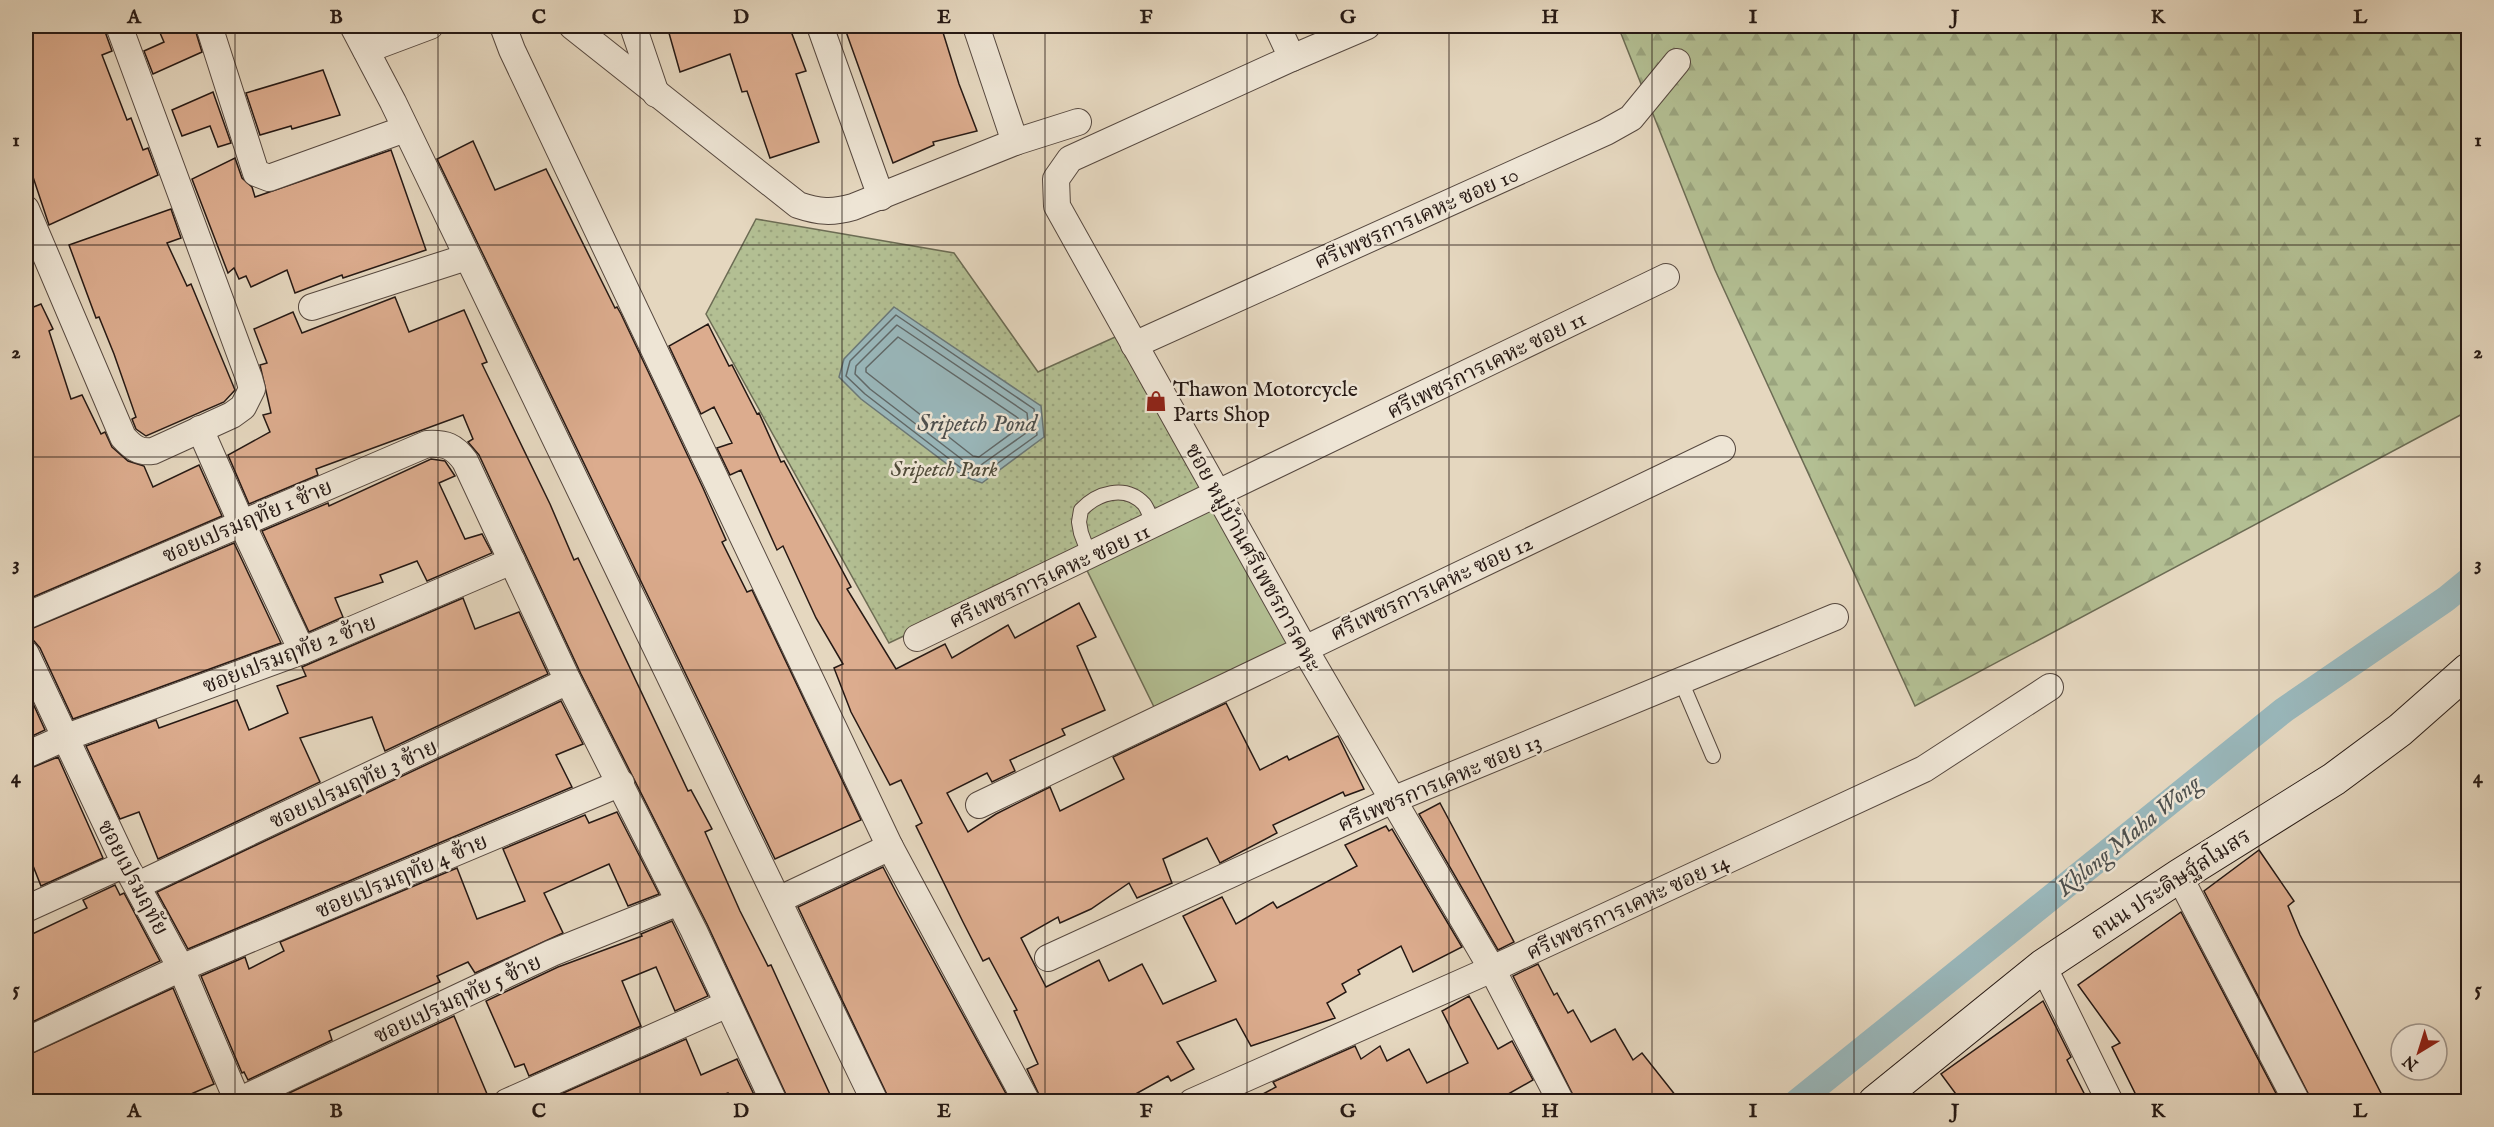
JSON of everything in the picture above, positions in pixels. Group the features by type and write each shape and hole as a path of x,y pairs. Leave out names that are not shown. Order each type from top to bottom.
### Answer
{"street":[{"path":"26,209 123,437 132,447 144,452 153,452 232,415 243,407 252,389 119,26"},
{"path":"209,26 256,173 268,178 405,129"},
{"path":"353,26 875,1101"},
{"path":"366,50 430,26"},
{"path":"503,26 512,50 890,847 1027,1101"},
{"path":"572,26 798,205 820,212 834,212 881,197 1015,142 1078,122"},
{"path":"633,26 656,94"},
{"path":"819,26 881,197"},
{"path":"976,26 1015,142"},
{"path":"1277,26 1292,58"},
{"name":"ซอย หมู่บ้านศรีเพชรการคหะ","path":"1367,26 1070,159 1056,179 1057,206 1304,648 1492,969 1561,1101"},
{"name":"ศรีเพชรการเคหะ ซอย 10","path":"1134,345 1606,132 1630,118 1677,62"},
{"path":"312,306 467,257"},
{"name":"ศรีเพชรการเคหะ ซอย 11","path":"917,638 1090,557 1666,277"},
{"path":"200,429 302,651"},
{"name":"ซอยเปรมฤทัย 1 ซ้าย","path":"26,616 427,444 442,443 455,447 465,461 512,561"},
{"name":"ศรีเพชรการเคหะ ซอย 12","path":"979,805 1722,449"},
{"path":"512,561 568,681 621,783 774,1101"},
{"name":"ซอยเปรมฤทัย 2 ซ้าย","path":"26,755 64,738 302,651 512,561"},
{"name":"ศรีเพชรการเคหะ ซอย 13","path":"1048,958 1395,800 1835,617"},
{"name":"ซอยเปรมฤทัย","path":"26,654 64,738 182,968 237,1101"},
{"name":"ถนน ประดิษฐ์สโมสร","path":"1875,1101 2043,966 2179,876 2334,779 2400,730 2469,670"},
{"name":"ซอยเปรมฤทัย 3 ซ้าย","path":"26,909 132,874 568,681"},
{"name":"ศรีเพชรการเคหะ ซอย 14","path":"1192,1101 1492,969 1924,769 2050,687"},
{"name":"ซอยเปรมฤทัย 4 ซ้าย","path":"26,1041 182,968 621,783"},
{"path":"778,900 890,847"},
{"path":"2179,876 2297,1101"},
{"name":"ซอยเปรมฤทัย 5 ซ้าย","path":"237,1101 552,953 679,902"},
{"path":"2043,966 2110,1101"},
{"path":"507,1101 728,1004"}],"lane":[{"path":"1090,557 1079,522 1081,510 1100,495 1119,492 1133,495 1145,505 1154,525"},
{"path":"1681,681 1713,756"}],"green space":[{"path":"1618,26 2468,26 2468,411 1915,706 1715,270"},
{"name":"Sripetch Park","path":"756,219 954,253 1038,372 1124,333 1216,488 889,643 706,314"},
{"path":"1216,488 1304,644 1156,711 1078,552"}],"water":[{"name":"Sripetch Pond","path":"894,307 1041,406 1044,437 982,483 963,476 861,399 839,377 844,359"}],"building":[{"path":"26,26 76,26 79,31 93,26 103,26 112,51 102,55 127,120 131,118 143,150 148,148 158,175 49,225 26,156"},
{"path":"157,26 194,26 202,52 153,74 144,51 164,42"},
{"path":"667,26 764,26 766,33 789,26 806,71 796,74 819,142 770,158 747,91 742,92 730,54 680,72"},
{"path":"844,26 941,26 977,131 933,142 934,145 893,163"},
{"path":"323,70 340,115 292,129 291,126 260,135 246,93"},
{"path":"213,92 231,143 218,147 210,126 182,136 172,110"},
{"path":"473,141 495,190 546,169 615,308 617,307 621,314 703,488 726,540 722,542 747,592 752,590 861,820 775,859 437,159"},
{"path":"391,150 426,250 343,278 342,275 295,293 287,270 251,287 246,276 239,279 234,268 228,273 192,179 235,158 242,178 252,187 255,197"},
{"path":"171,209 181,238 167,243 187,286 191,284 235,390 224,402 146,436 136,429 132,419 136,417 114,354 99,317 96,318 69,245"},
{"path":"395,297 409,332 464,310 487,362 482,364 550,504 574,560 578,558 688,791 691,790 712,829 705,832 740,911 768,966 771,965 833,1101 789,1101 707,924 581,674 479,455 468,442 473,439 463,415 316,469 318,475 249,504 228,455 270,432 263,415 271,413 260,365 267,363 254,329 293,312 302,333"},
{"path":"41,304 53,329 49,331 71,399 82,395 101,434 105,432 112,447 128,461 144,466 153,487 199,465 222,516 26,600 26,310"},
{"path":"708,324 729,366 732,365 757,414 759,413 781,462 784,461 851,587 847,589 896,669 945,644 952,658 1008,625 1015,638 1079,603 1096,637 1077,646 1105,710 1062,729 1065,735 1010,760 1015,771 992,782 987,773 947,793 968,832 996,814 1050,787 1060,811 1124,779 1113,757 1226,703 1260,770 1287,756 1289,760 1338,736 1364,789 1345,796 1343,792 1273,825 1277,833 1220,863 1207,838 1163,859 1172,883 1137,898 1129,883 1091,909 1060,923 1058,917 1021,938 1046,987 1099,960 1109,981 1142,964 1163,1004 1216,981 1183,916 1222,897 1236,924 1273,902 1277,908 1357,866 1345,845 1386,826 1389,831 1392,829 1462,947 1413,972 1401,946 1358,970 1360,974 1342,984 1346,992 1327,1003 1335,1018 1251,1046 1236,1019 1177,1042 1194,1069 1171,1081 1168,1076 1123,1101 1042,1101 1027,1069 1038,1064 1014,1011 1017,1010 989,958 983,961 963,922 916,826 922,823 901,780 890,785 851,712 834,668 843,664 816,618 783,546 777,550 741,470 730,475 717,448 732,443 714,407 701,414 669,346"},
{"path":"431,459 445,461 455,476 439,483 465,539 482,534 492,553 427,581 417,561 380,575 383,582 335,598 343,617 309,632 262,531 328,503 329,506"},
{"path":"234,543 281,643 73,719 40,648 34,641 26,639 26,631"},
{"path":"463,598 475,629 519,612 548,674 385,751 372,717 300,738 320,782 158,859 139,812 120,819 86,746 156,720 159,728 237,700 249,730 288,713 277,686 306,676 302,667"},
{"path":"26,688 45,730 26,739"},
{"path":"561,701 583,744 556,755 572,787 188,949 157,892"},
{"path":"58,757 103,858 41,886 26,848 26,770"},
{"path":"1440,803 1514,942 1498,950 1419,814"},
{"path":"617,812 659,894 628,906 609,864 544,893 563,933 475,973 468,962 437,976 440,982 329,1031 332,1040 248,1080 244,1072 242,1073 201,976 245,957 249,969 284,951 280,942 457,868 477,919 525,901 503,849 585,815 589,823"},
{"path":"2259,850 2294,901 2288,906 2300,935 2385,1101 2312,1101 2204,891"},
{"path":"883,867 1010,1101 890,1101 798,907"},
{"path":"115,885 120,895 124,893 160,961 26,1025 26,937 87,908 83,900"},
{"path":"2181,912 2280,1101 2139,1101 2112,1047 2120,1043 2078,985"},
{"path":"672,921 708,996 675,1011 656,967 622,981 641,1026 529,1076 524,1064 515,1067 486,1001 558,967 642,936 641,934"},
{"path":"1538,964 1554,995 1557,993 1568,1013 1573,1010 1591,1042 1615,1029 1633,1060 1642,1053 1680,1101 1576,1101 1513,976"},
{"path":"173,988 214,1084 175,1101 26,1101 26,1056"},
{"path":"1469,996 1498,1049 1512,1041 1533,1080 1496,1101 1250,1101 1276,1087 1273,1082 1355,1046 1361,1059 1380,1046 1387,1061 1409,1049 1427,1083 1468,1063 1442,1011"},
{"path":"2043,1001 2071,1057 2067,1060 2088,1101 1961,1101 1941,1074"},
{"path":"454,1016 490,1101 272,1101"},
{"path":"686,1039 701,1075 737,1059 757,1101 732,1101 728,1093 707,1101 545,1101"}],"waterway":[{"name":"Khlong Maha Wong","path":"1797,1102 2284,710 2446,599 2468,581"}],"place":[{"name":"Thawon Motorcycle Parts Shop","path":"1156,401"}]}
